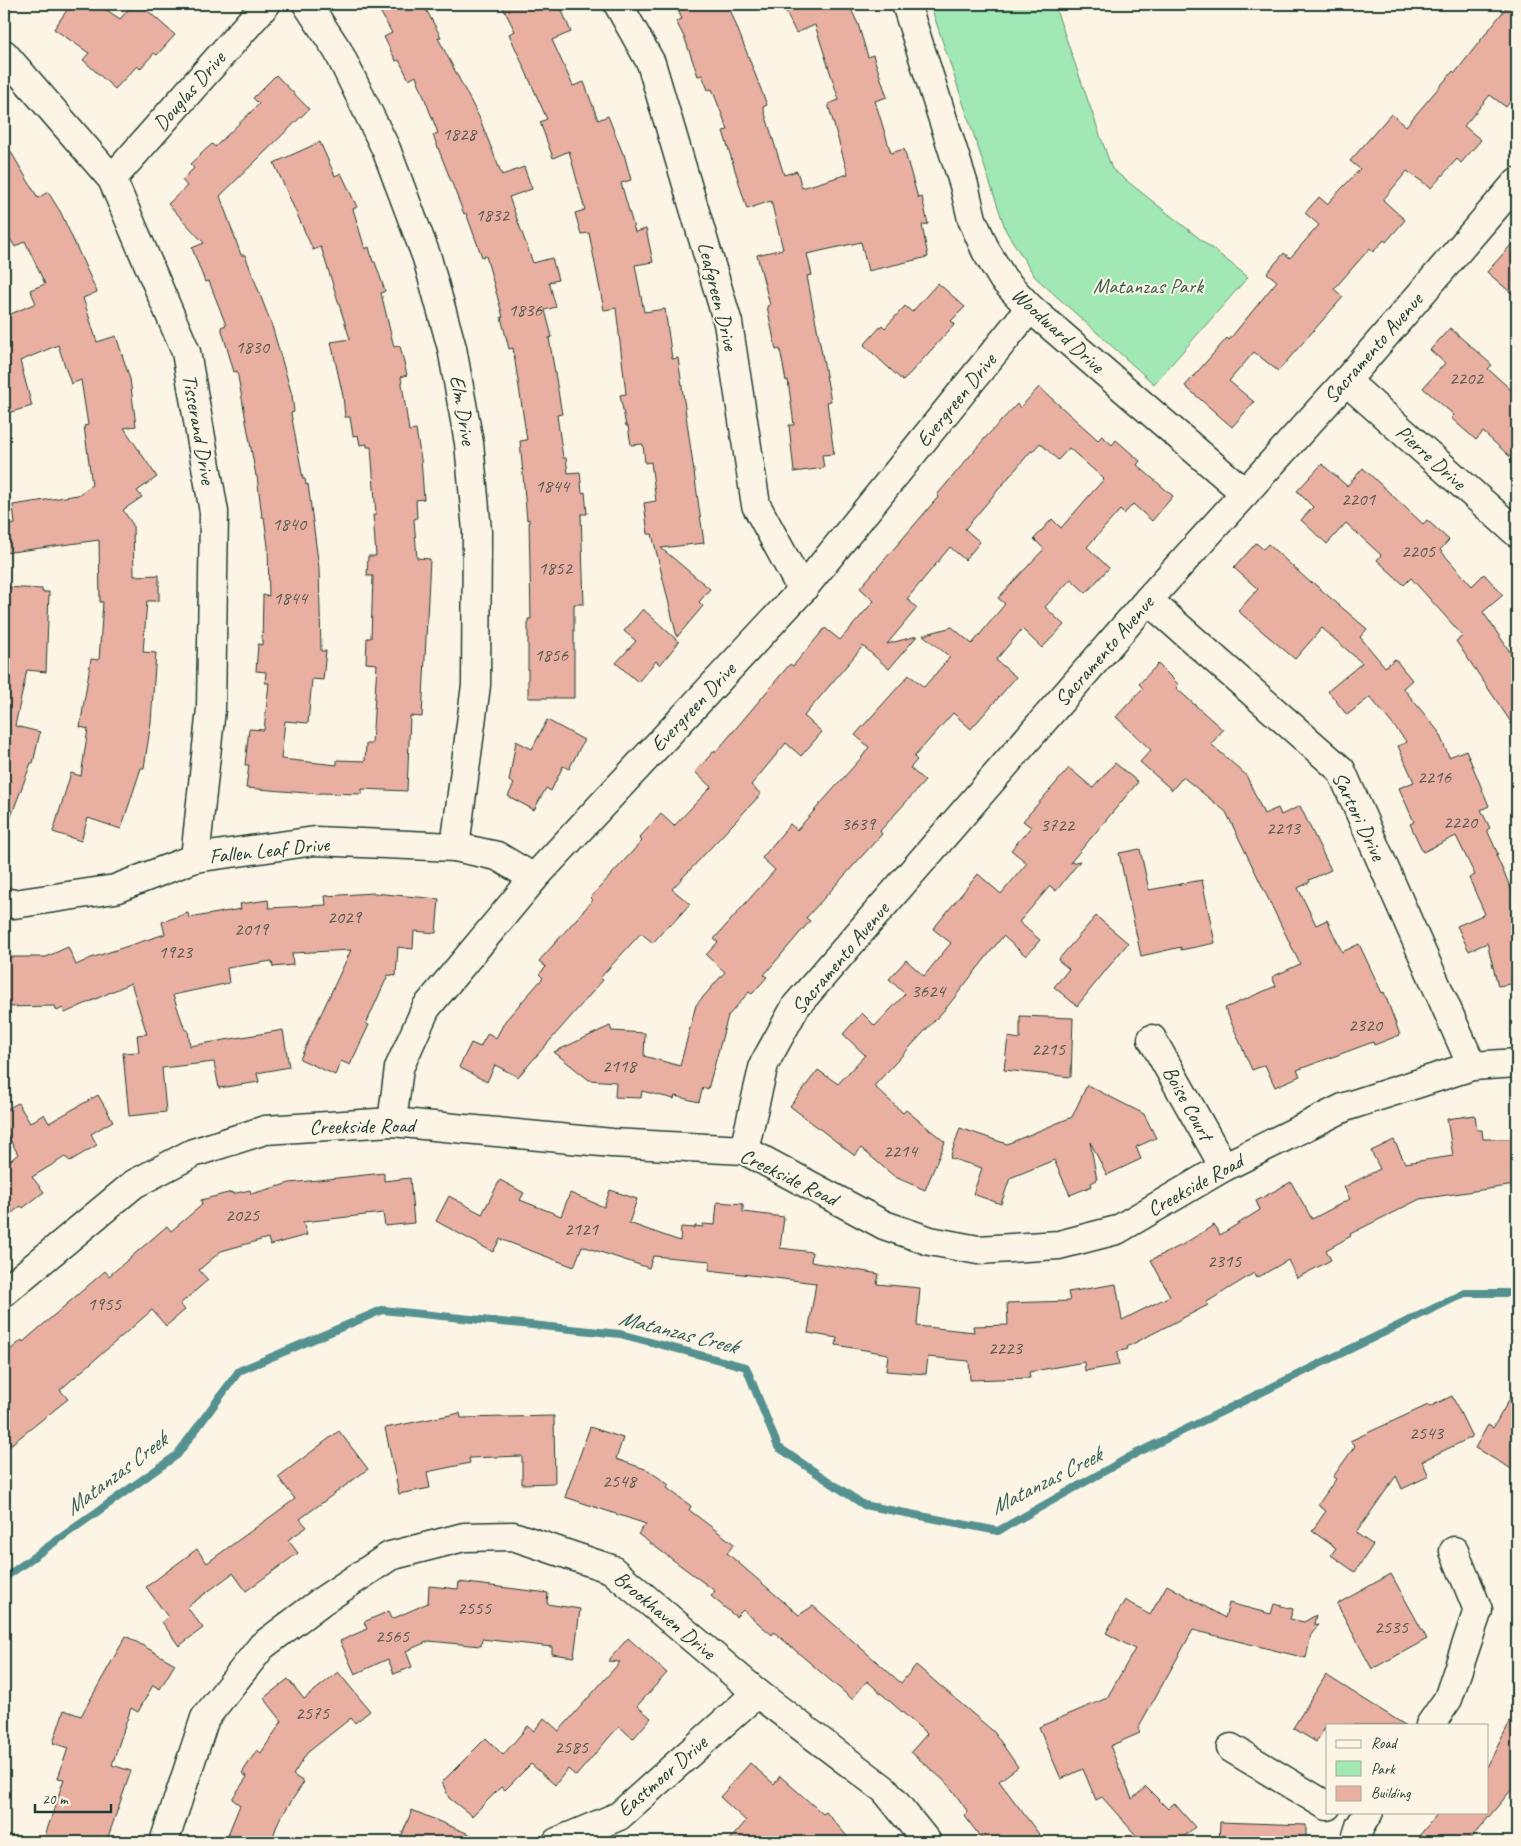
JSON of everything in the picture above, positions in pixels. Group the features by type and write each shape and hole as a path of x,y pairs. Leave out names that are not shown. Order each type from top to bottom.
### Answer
{"street":[{"name":"Douglas Drive","path":"112,179 266,4"},
{"name":"Elm Drive","path":"307,4 338,51 386,149 427,258 452,348 469,443 477,531 476,685 455,847"},
{"name":"Leafgreen Drive","path":"618,4 651,63 728,323 756,505 802,590"},
{"name":"Woodward Drive","path":"906,4 964,185 972,219 986,252 1003,279 1030,308 1245,493"},
{"name":"Tisserand Drive","path":"4,54 112,179 186,352 214,512 210,709 195,858"},
{"name":"Sacramento Avenue","path":"744,1150 764,1064 796,1006 1148,600 1346,381 1517,182"},
{"name":"Evergreen Drive","path":"392,1122 399,1068 426,1008 534,878 802,590 1030,308"},
{"name":"Pierre Drive","path":"1346,381 1517,533"},
{"name":"Sartori Drive","path":"1148,600 1341,770 1472,1066"},
{"name":"Fallen Leaf Drive","path":"4,902 14,904 115,889 195,858 315,841 455,847 497,856 534,878"},
{"name":"Boise Court","path":"1152,1039 1224,1168"},
{"name":"Creekside Road","path":"4,1292 134,1184 193,1153 265,1130 392,1122 612,1143 744,1150 884,1225 930,1241 978,1250 1059,1245 1117,1230 1224,1168 1345,1107 1472,1066 1517,1063"},
{"name":"Brookhaven Drive","path":"164,1842 205,1718 262,1646 322,1601 390,1556 464,1537 513,1536 611,1569 757,1693 885,1790 927,1842"},
{"path":"1431,1724 1448,1699 1478,1610 1454,1551"},
{"name":"Eastmoor Drive","path":"557,1842 619,1816 757,1693"},
{"path":"1231,1748 1326,1805"}],"green space":[{"name":"Matanzas Park","path":"930,4 1054,4 1112,169 1248,277 1154,384 1035,277 1006,231"}],"building":[{"path":"71,4 98,4 120,19 133,4 140,4 175,35 157,55 154,53 140,69 137,66 115,89 83,60 89,53 54,29"},
{"path":"376,4 423,4 441,37 438,38 479,117 502,175 524,167 532,189 509,197 533,263 552,258 558,280 549,282 556,307 545,310 552,337 549,338 562,414 557,415 563,458 566,458 568,473 580,472 582,493 585,492 587,514 581,514 584,604 574,604 574,698 528,698 528,619 531,619 529,519 527,520 520,441 527,440 513,348 509,349 501,317 503,317 486,256 482,257 466,213 464,214 433,135 438,133 416,76 409,80 399,60 396,61 384,37 392,33"},
{"path":"501,4 559,4 571,32 552,40 573,86 584,82 598,120 608,116 624,154 631,180 621,183 635,232 646,229 653,262 635,265 644,312 665,309 672,359 678,358 704,543 661,548 710,589 699,602 703,606 677,637 652,534 648,534 644,503 656,501 651,462 645,463 643,444 631,445 620,395 626,394 616,308 604,310 589,233 581,234 575,213 585,210 569,151 553,158 540,122 547,119 509,34 515,31"},
{"path":"675,4 728,4 767,105 763,107 784,175 797,171 802,188 848,174 828,104 839,100 815,25 796,33 782,4 863,4 851,9 858,24 868,57 873,55 887,97 875,101 891,153 904,149 918,198 922,197 928,224 922,225 928,257 868,271 861,242 807,254 812,275 807,276 831,401 827,402 834,454 822,455 824,468 794,472 789,425 794,425 788,380 786,381 780,349 776,350 767,306 770,305 757,255 783,249 771,201 747,209 723,131 728,130 712,89 708,90 702,75 698,76 685,39 676,21 682,19"},
{"path":"1509,4 1517,4 1517,93 1506,107 1490,95 1464,126 1481,140 1461,163 1457,159 1431,188 1407,171 1383,200 1405,220 1386,242 1384,240 1373,252 1370,248 1334,289 1343,297 1278,371 1254,352 1229,381 1254,402 1232,427 1185,386 1227,338 1229,340 1277,281 1267,273 1284,253 1290,258 1319,225 1305,213 1319,197 1327,204 1360,169 1350,161 1391,114 1406,126 1453,71 1455,73"},
{"path":"276,75 309,109 220,196 241,255 245,255 272,326 292,395 294,412 291,413 303,479 305,479 306,485 308,484 319,568 321,651 326,651 323,680 312,679 308,723 285,721 281,759 337,765 337,760 365,761 366,744 372,744 377,664 366,663 367,638 371,638 373,576 367,576 368,556 376,556 373,515 376,515 371,447 367,447 367,444 360,445 358,435 353,436 350,417 345,417 343,396 331,342 350,339 321,247 313,250 274,163 320,142 335,176 341,173 357,207 353,209 365,249 369,247 385,291 381,293 394,347 400,346 407,375 401,377 409,431 416,430 421,459 424,499 416,500 417,518 414,519 417,558 430,559 422,717 410,716 407,791 362,789 362,794 319,794 246,788 249,765 245,765 249,729 264,730 269,683 265,683 266,672 256,671 258,644 262,645 263,595 269,596 268,546 237,371 234,372 221,327 226,325 209,281 205,282 192,248 204,243 168,204 187,186 182,180 194,168 190,164 212,144 215,147 259,104 253,98"},
{"path":"4,140 38,198 48,192 61,213 97,292 83,298 97,342 116,336 130,379 136,426 124,428 157,477 137,491 142,497 123,510 133,525 134,576 159,575 159,601 147,601 143,652 156,653 151,722 144,768 141,768 121,829 88,818 81,841 53,832 71,773 81,776 88,729 80,727 91,659 99,660 103,602 100,602 99,540 4,553 4,526 15,524 13,505 78,495 92,485 84,426 88,425 81,380 71,384 58,345 20,361 32,406 4,414 4,317 36,303 30,290 45,284 25,241 15,247 4,228"},
{"path":"1517,238 1517,298 1487,272"},
{"path":"938,283 965,307 951,321 955,324 903,381 864,345 882,325 885,328 905,306 912,312"},
{"path":"1450,328 1492,365 1488,369 1517,395 1517,463 1483,432 1476,440 1451,418 1454,415 1423,388 1445,363 1430,350"},
{"path":"1039,387 1098,440 1102,436 1112,445 1116,440 1140,461 1137,465 1173,496 1152,521 1133,504 1124,514 1120,510 1087,547 1109,568 1086,593 1071,579 1045,607 1064,625 1042,648 1022,629 996,660 1016,677 971,729 953,713 914,757 917,760 910,768 925,781 880,831 882,834 806,918 810,921 764,975 767,977 752,994 749,992 728,1016 708,1089 703,1087 699,1102 675,1096 674,1099 642,1091 641,1098 615,1097 616,1082 589,1080 554,1052 610,1026 612,1031 645,1033 644,1056 680,1066 696,1005 725,972 706,955 718,942 714,939 775,870 762,858 790,824 797,830 862,757 869,747 855,735 909,675 924,687 950,657 923,635 952,627 972,644 1005,604 998,598 1044,549 1034,539 1052,519 1061,528 1104,479 1069,448 1058,460 1040,443 1031,451 965,529 980,542 965,560 950,547 907,599 917,608 887,644 917,636 889,669 863,646 804,716 822,732 801,756 786,743 751,785 761,794 672,889 690,904 670,926 669,924 653,943 641,933 600,978 603,980 518,1077 495,1065 487,1082 459,1067 471,1043 480,1047 488,1033 496,1038 505,1021 543,978 539,974 546,967 539,961 593,900 590,898 642,841 639,838 661,814 674,826 711,787 695,772 715,750 716,752 790,664 793,666 825,628 840,640 874,601 860,588 939,496 937,495 985,438 1017,404 1020,408"},
{"path":"1322,464 1347,486 1363,468 1423,524 1427,520 1449,540 1440,550 1472,586 1484,574 1503,595 1483,612 1517,662 1517,731 1456,641 1463,636 1411,578 1404,585 1377,560 1381,555 1346,523 1327,544 1301,520 1313,507 1297,491"},
{"path":"1256,543 1263,549 1268,544 1311,583 1367,629 1360,637 1385,667 1395,659 1412,680 1403,688 1438,731 1449,757 1466,750 1489,806 1481,810 1490,828 1487,830 1517,902 1517,983 1498,986 1487,943 1469,951 1457,926 1485,914 1469,878 1475,875 1456,836 1423,852 1410,824 1414,822 1399,788 1414,782 1398,746 1407,742 1370,697 1347,715 1328,691 1362,663 1322,628 1295,659 1238,611 1258,589 1234,568"},
{"path":"4,587 42,589 42,592 49,592 46,672 27,670 15,726 40,732 33,763 31,763 6,830 4,829"},
{"path":"643,609 679,642 660,665 656,661 638,682 616,663 636,641 624,631"},
{"path":"1158,664 1179,685 1176,688 1223,730 1211,744 1246,775 1264,814 1278,808 1281,815 1300,806 1331,870 1309,880 1310,882 1298,888 1316,925 1327,920 1342,952 1359,944 1382,993 1384,992 1400,1035 1374,1045 1373,1042 1297,1070 1300,1076 1275,1087 1265,1065 1252,1070 1225,1008 1276,986 1272,977 1300,964 1226,812 1183,777 1172,790 1140,762 1151,750 1116,717 1143,688 1139,684"},
{"path":"547,720 584,740 569,769 563,766 551,791 546,788 534,810 508,796 514,784 509,781 516,741 532,749"},
{"path":"1115,763 1138,782 1070,863 1080,861 1056,891 1050,886 1019,922 1040,940 1026,956 1003,936 947,1007 874,1086 903,1113 906,1110 945,1142 925,1190 895,1177 861,1148 855,1156 790,1106 818,1070 838,1084 865,1055 843,1034 862,1013 875,1026 905,994 889,979 906,960 924,976 951,943 933,929 978,874 1001,894 1027,863 1011,850 1031,827 1023,821 1069,768 1093,788"},
{"path":"1140,849 1149,890 1202,880 1215,943 1181,950 1181,947 1141,956 1119,853"},
{"path":"373,893 439,899 436,933 414,931 413,949 398,947 396,976 388,975 366,1024 369,1025 350,1065 341,1061 335,1075 300,1059 351,950 292,953 293,965 273,967 272,961 227,968 229,983 173,995 185,1030 188,1030 190,1046 283,1030 289,1067 257,1073 259,1082 219,1088 214,1062 162,1068 166,1112 129,1116 123,1053 139,1052 137,1035 147,1034 131,983 65,1013 63,1008 57,1011 55,1006 4,1007 4,957 46,957 68,947 76,965 91,958 165,934 162,922 188,913 189,918 241,909 240,904 268,900 269,908 326,905 325,896"},
{"path":"1096,916 1128,943 1077,1006 1054,987 1069,969 1058,960"},
{"path":"1020,1016 1073,1018 1071,1077 1004,1070 1008,1037 1020,1039"},
{"path":"1087,1085 1144,1114 1156,1138 1136,1147 1141,1159 1107,1175 1090,1142 1097,1180 1091,1183 1092,1186 1070,1195 1054,1160 1010,1178 1001,1204 973,1194 982,1168 950,1158 960,1128 1007,1144 1072,1117"},
{"path":"98,1095 113,1121 91,1134 97,1145 70,1161 65,1157 32,1177 44,1192 23,1208 21,1206 4,1219 4,1166 18,1154 4,1129 4,1111 18,1103 30,1123 44,1114 49,1123"},
{"path":"1475,1115 1477,1130 1482,1130 1483,1139 1517,1139 1517,1186 1420,1199 1350,1234 1351,1236 1326,1250 1331,1260 1297,1278 1288,1260 1257,1278 1254,1273 1207,1302 1208,1305 1127,1347 1128,1349 1117,1352 1119,1365 1085,1371 1084,1362 1029,1372 1030,1378 970,1380 969,1361 928,1357 926,1374 886,1371 888,1354 836,1345 837,1338 808,1333 816,1283 709,1270 710,1261 653,1256 649,1268 582,1246 574,1267 500,1239 493,1252 436,1221 449,1196 482,1214 500,1180 524,1193 520,1200 561,1216 570,1193 604,1207 610,1190 637,1199 629,1223 680,1241 681,1227 695,1228 695,1226 703,1227 703,1224 715,1225 717,1202 743,1204 743,1212 784,1217 780,1248 812,1252 811,1262 879,1274 877,1284 920,1288 917,1326 974,1332 973,1326 1008,1325 1007,1303 1070,1301 1068,1292 1116,1284 1122,1320 1170,1296 1151,1260 1182,1245 1214,1225 1220,1235 1260,1210 1256,1201 1291,1182 1312,1219 1350,1199 1344,1187 1380,1169 1371,1151 1394,1140 1405,1163 1453,1156 1447,1119"},
{"path":"384,1173 384,1181 410,1178 414,1223 385,1226 383,1213 303,1222 307,1235 270,1245 268,1238 221,1251 199,1270 208,1280 180,1304 185,1310 166,1326 152,1310 60,1390 68,1399 4,1450 4,1355 22,1340 23,1342 105,1271 109,1276 167,1226 171,1231 202,1205 201,1200 232,1192 232,1194 250,1190 251,1194 290,1183"},
{"path":"1517,1386 1517,1472 1475,1448 1488,1425 1493,1428"},
{"path":"1452,1396 1472,1437 1422,1461 1429,1476 1402,1489 1396,1476 1356,1533 1373,1545 1355,1572 1331,1555 1336,1548 1312,1531 1326,1511 1318,1505 1336,1479 1333,1477 1355,1446 1350,1441"},
{"path":"460,1413 461,1418 554,1416 555,1483 522,1484 522,1456 469,1458 470,1463 427,1472 430,1488 399,1494 385,1428"},
{"path":"590,1427 623,1438 616,1459 648,1470 669,1485 667,1488 691,1506 689,1510 734,1544 727,1553 799,1615 813,1606 901,1683 916,1665 994,1732 1018,1767 999,1781 1045,1842 984,1842 964,1815 968,1812 948,1784 911,1752 927,1734 867,1681 852,1699 774,1632 772,1635 743,1610 736,1617 711,1596 715,1591 638,1534 646,1524 565,1497"},
{"path":"339,1431 368,1469 300,1519 307,1527 288,1540 298,1553 246,1591 233,1573 187,1607 203,1628 179,1646 162,1622 168,1617 146,1587 197,1549 207,1563 295,1499 278,1477"},
{"path":"1391,1574 1427,1639 1372,1669 1337,1604"},
{"path":"459,1582 548,1593 547,1604 580,1609 574,1657 552,1654 552,1647 482,1639 481,1646 429,1641 406,1651 412,1667 394,1674 388,1659 355,1674 340,1641 367,1629 364,1622 389,1611 392,1619 428,1603 429,1586 458,1589"},
{"path":"1167,1585 1225,1618 1229,1603 1271,1614 1274,1604 1293,1609 1290,1619 1304,1622 1316,1615 1314,1624 1318,1625 1311,1635 1306,1658 1193,1630 1138,1728 1140,1733 1110,1746 1132,1799 1146,1787 1168,1809 1174,1803 1195,1827 1178,1842 1142,1842 1102,1797 1096,1800 1083,1769 1061,1779 1039,1727 1107,1698 1135,1649 1106,1633 1125,1600 1150,1615"},
{"path":"126,1636 175,1664 160,1689 153,1685 138,1712 131,1708 112,1765 131,1771 107,1840 97,1836 95,1842 43,1842 64,1779 58,1778 68,1748 53,1743 64,1710 81,1716"},
{"path":"628,1638 667,1673 637,1706 651,1718 633,1739 619,1726 576,1776 568,1769 555,1785 531,1764 505,1790 501,1787 472,1816 449,1798 442,1782 486,1738 503,1755 528,1726 534,1731 544,1718 559,1731 620,1662 608,1661"},
{"path":"338,1672 370,1711 355,1723 351,1718 307,1753 293,1775 304,1782 279,1820 271,1842 225,1842 240,1805 232,1799 247,1777 242,1773 257,1750 261,1753 282,1721 264,1698 288,1679 304,1699"},
{"path":"1326,1675 1403,1724 1326,1724 1316,1742 1293,1728"},
{"path":"1517,1708 1517,1783 1468,1842 1414,1842 1437,1814 1488,1814 1488,1765"},
{"path":"750,1763 774,1784 780,1776 823,1814 826,1812 852,1842 728,1842 746,1821 720,1797"},
{"path":"412,1810 488,1842 399,1842"},
{"path":"1220,1822 1306,1825 1306,1842 1219,1842"}],"waterway":[{"name":"Matanzas Creek","path":"4,1578 177,1455 239,1371 382,1310 620,1334 746,1367 778,1447 864,1505 998,1531 1135,1454 1465,1293 1517,1293"}]}
